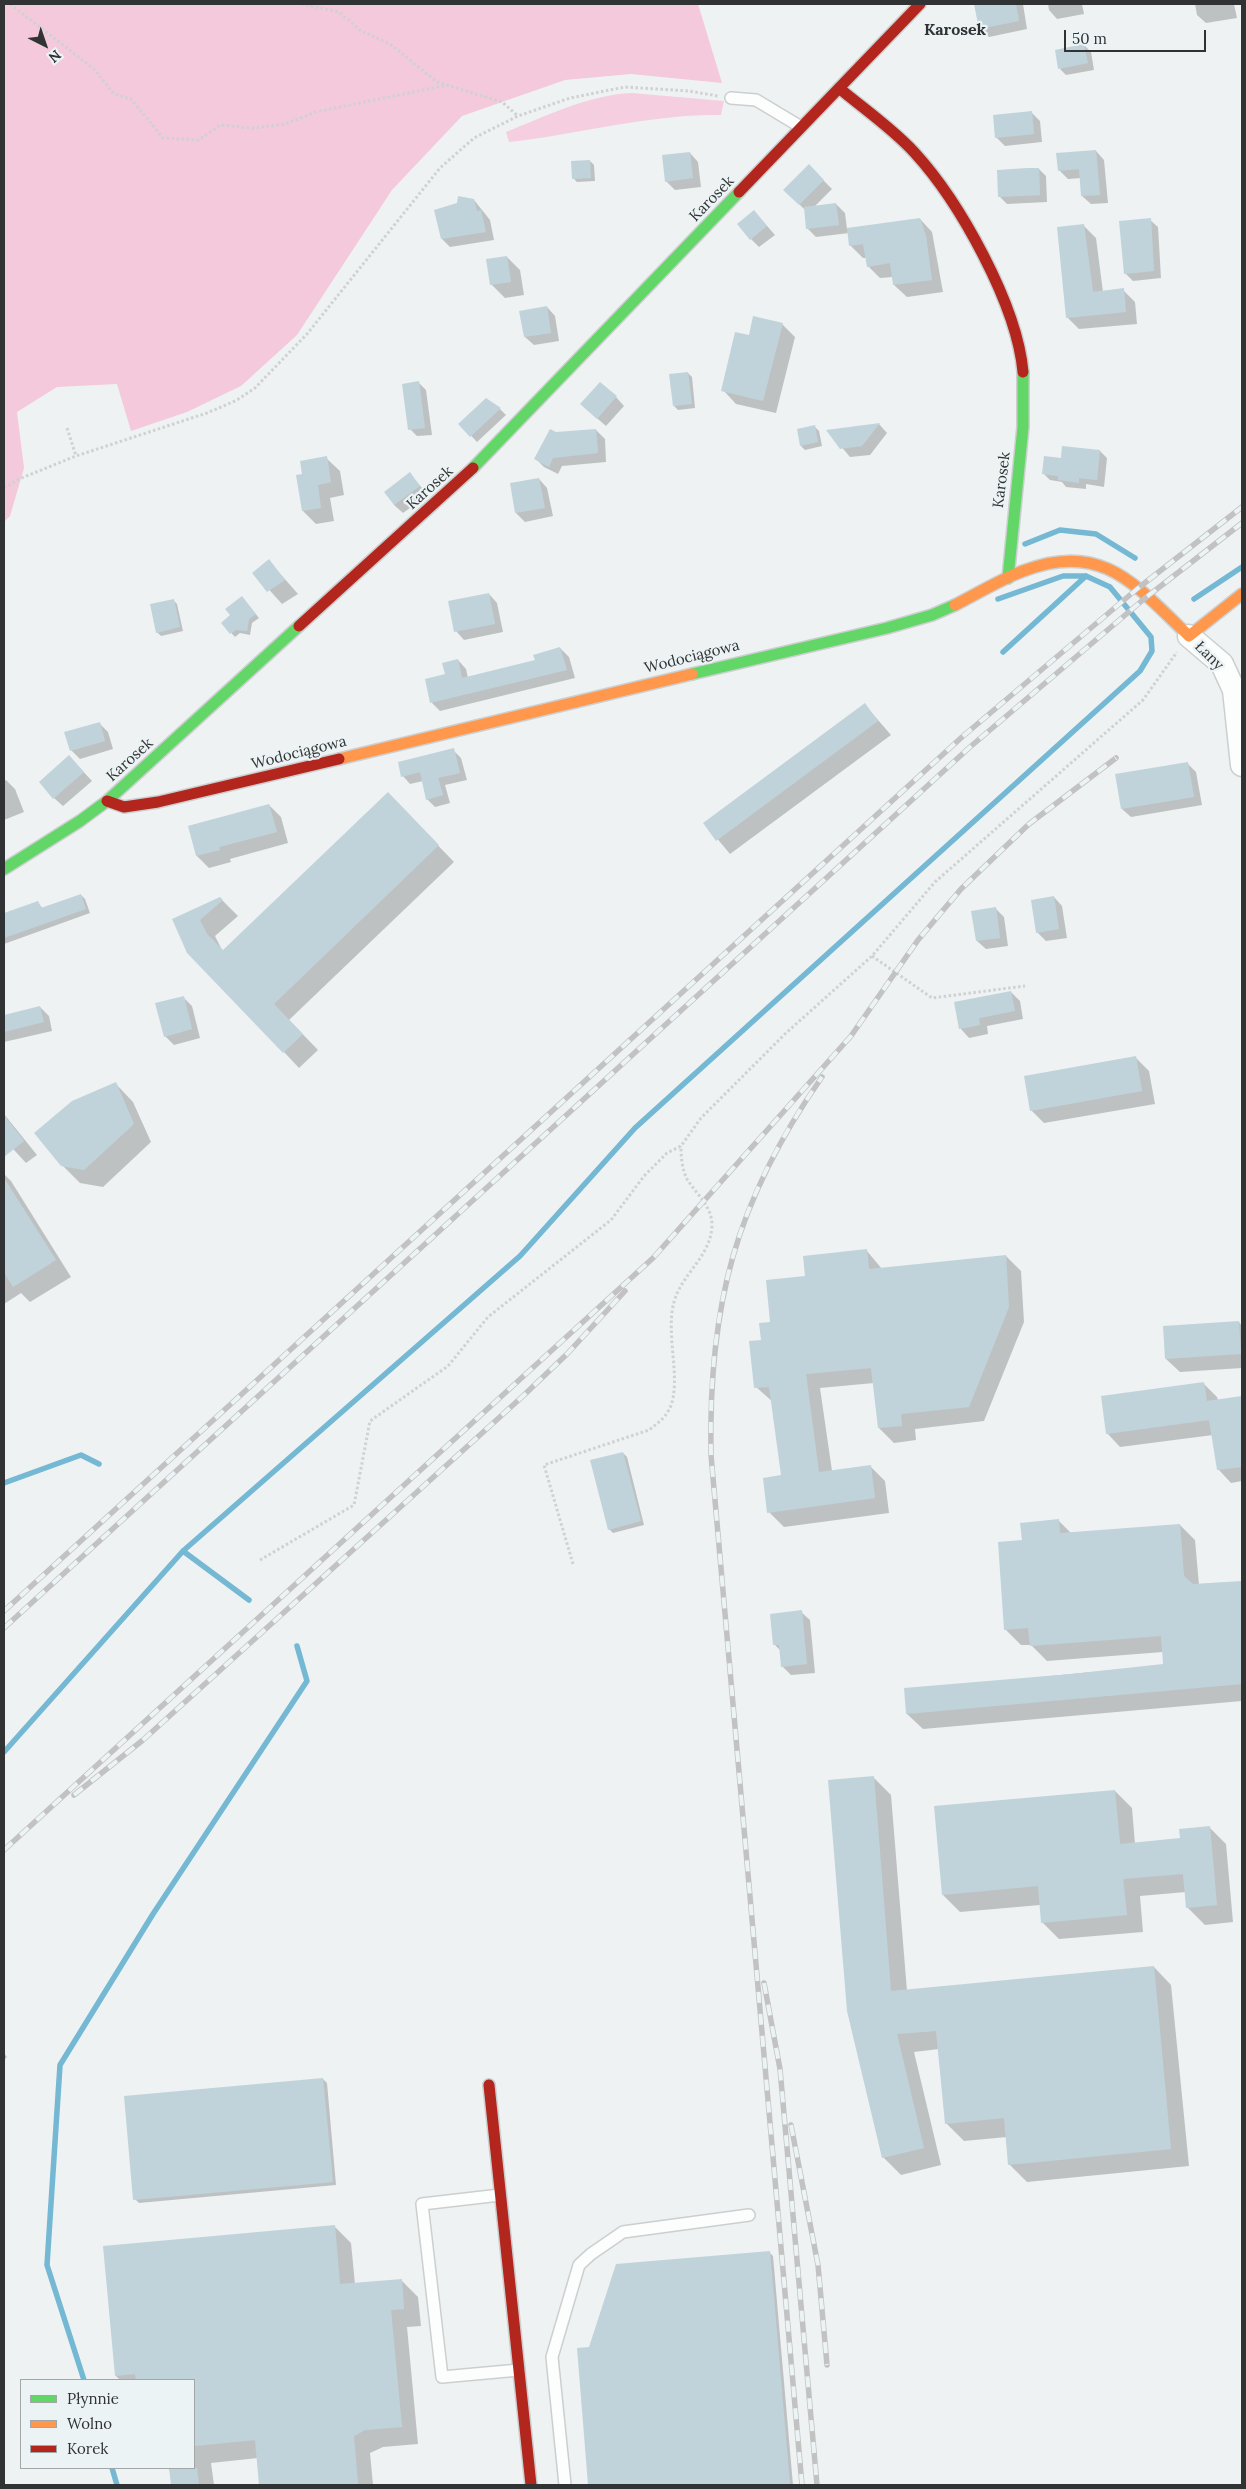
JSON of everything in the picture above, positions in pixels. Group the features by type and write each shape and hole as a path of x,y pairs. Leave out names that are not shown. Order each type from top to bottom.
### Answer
{"street":[{"name":"Karosek","path":"4,869 80,821 107,801 465,476 920,4"},
{"name":"Karosek","path":"838,88 914,152 940,185 987,266 1008,312 1019,350 1023,428 1009,551 1008,578"},
{"name":"Wodociągowa","path":"107,801 124,807 158,802 887,628 936,614 1031,567 1053,561 1074,559 1112,570 1128,580 1188,636"},
{"path":"1188,636 1242,594"},
{"name":"Łany","path":"1188,636 1222,664 1234,690 1242,765"},
{"path":"489,2085 531,2485"}],"lane":[{"path":"731,98 756,100 801,127"},
{"path":"500,2195 422,2204 442,2377 519,2370"},
{"path":"565,2485 552,2357 579,2265 591,2254 623,2232 749,2215"}],"path":[{"path":"10,4 94,69 114,94 131,98 163,138 199,140 220,125 253,128 285,124 316,112 447,85"},
{"path":"301,4 339,12 361,31 390,44 437,82 502,102 518,116"},
{"path":"4,488 19,478 76,456 207,413 236,400 255,388 307,334 440,168 474,138 518,116 570,98 625,87 689,91 731,98"},
{"path":"68,428 76,456"},
{"path":"260,1560 354,1505 370,1422 448,1366 488,1317 611,1220 644,1176 667,1153 680,1146 702,1118 786,1033 872,956 935,882 1143,700 1188,636"},
{"path":"872,956 932,998 1025,986"},
{"path":"573,1564 544,1465 649,1430 662,1420 670,1407 673,1375 671,1320 674,1302 683,1282 709,1244 712,1224 710,1213 687,1178 681,1162 680,1146"}],"shaded area":[{"path":"4,4 698,4 722,83 631,74 565,80 462,116 392,190 297,335 241,386 187,412 131,431 117,384 57,387 17,412 24,468 10,516 4,522"},
{"path":"632,93 724,101 721,115 641,121 509,142 506,132 552,113 599,98"}],"building":[{"path":"974,4 1016,4 1019,21 979,29"},
{"path":"1084,44 1088,63 1058,69 1055,50"},
{"path":"1032,111 1034,134 995,138 993,115"},
{"path":"1096,150 1100,195 1081,196 1079,169 1058,171 1056,153"},
{"path":"690,152 693,178 665,182 662,155"},
{"path":"590,160 591,178 572,179 571,161"},
{"path":"809,164 824,180 799,205 783,190"},
{"path":"1039,168 1040,195 998,197 997,170"},
{"path":"458,196 474,199 477,211 481,210 486,232 441,239 434,210 457,203"},
{"path":"836,203 839,225 806,229 804,207"},
{"path":"754,210 767,226 750,240 737,224"},
{"path":"920,218 926,236 932,280 893,285 890,263 867,267 863,244 849,246 847,228"},
{"path":"1151,218 1154,271 1124,274 1119,221"},
{"path":"1084,224 1093,292 1124,288 1126,312 1066,318 1057,227"},
{"path":"507,256 511,282 490,285 486,259"},
{"path":"547,306 551,333 524,337 519,311"},
{"path":"753,316 783,323 763,401 721,391 735,332 749,335"},
{"path":"688,372 692,404 673,406 669,374"},
{"path":"419,381 425,428 408,430 402,384"},
{"path":"600,382 617,396 597,419 580,404"},
{"path":"486,398 501,408 470,437 458,424"},
{"path":"880,423 862,446 840,449 826,430"},
{"path":"815,425 818,442 800,446 797,429"},
{"path":"550,429 556,432 596,429 598,453 553,458 549,467 534,459"},
{"path":"1062,446 1100,450 1097,480 1079,478 1079,483 1058,480 1058,476 1042,474 1044,456 1061,458"},
{"path":"327,456 331,482 318,485 321,508 302,511 296,475 302,474 300,461"},
{"path":"410,472 420,486 394,505 384,492"},
{"path":"539,478 545,508 515,513 510,483"},
{"path":"269,559 285,580 267,592 252,573"},
{"path":"489,593 495,624 454,632 448,601"},
{"path":"242,596 256,614 249,619 247,631 236,630 230,634 221,623 230,615 225,609"},
{"path":"174,599 180,627 156,633 150,604"},
{"path":"560,647 567,670 430,703 425,679 445,674 442,663 458,659 462,678 535,660 533,655"},
{"path":"865,703 878,721 716,841 703,823"},
{"path":"100,722 105,741 70,751 64,732"},
{"path":"454,748 460,773 438,778 443,795 426,800 420,772 401,777 398,762"},
{"path":"69,755 84,772 53,799 39,782"},
{"path":"1188,762 1194,797 1121,809 1115,774"},
{"path":"388,792 439,845 274,1004 303,1034 283,1053 187,953 172,919 220,897 223,900 200,920 207,934 223,950"},
{"path":"269,804 277,832 219,847 220,850 196,856 188,826"},
{"path":"81,894 86,909 4,938 4,913 38,901 41,908"},
{"path":"1054,896 1059,929 1036,933 1031,900"},
{"path":"996,907 1000,938 976,941 971,911"},
{"path":"1011,991 1015,1011 979,1018 980,1025 959,1029 954,1002"},
{"path":"184,996 192,1029 164,1037 155,1003"},
{"path":"40,1006 44,1022 4,1032 4,1015"},
{"path":"1136,1056 1142,1091 1030,1111 1024,1076"},
{"path":"116,1082 134,1124 84,1170 61,1166 34,1133 72,1101"},
{"path":"4,1115 24,1141 4,1157"},
{"path":"4,1178 56,1260 13,1287 4,1272"},
{"path":"867,1249 869,1269 1006,1255 1009,1307 969,1407 901,1414 902,1426 878,1428 871,1368 806,1374 819,1472 871,1465 875,1498 767,1513 763,1478 781,1475 769,1387 754,1388 749,1341 761,1340 759,1323 770,1322 766,1280 805,1276 803,1256"},
{"path":"1239,1321 1241,1354 1165,1359 1163,1326"},
{"path":"1204,1382 1207,1401 1242,1396 1242,1467 1217,1470 1209,1420 1106,1434 1101,1396"},
{"path":"623,1452 641,1521 608,1530 590,1460"},
{"path":"1059,1519 1060,1533 1180,1524 1184,1576 1193,1584 1242,1581 1242,1684 906,1714 904,1688 1163,1664 1161,1636 1030,1646 1028,1628 1004,1630 998,1542 1022,1540 1020,1523"},
{"path":"802,1610 807,1664 781,1667 779,1645 773,1645 770,1614"},
{"path":"874,1776 891,1991 1154,1966 1171,2149 1008,2165 1004,2118 945,2124 936,2031 897,2034 924,2148 882,2158 847,2011 828,1780"},
{"path":"1115,1790 1120,1844 1180,1838 1179,1829 1210,1826 1217,1905 1186,1908 1183,1874 1123,1879 1127,1915 1041,1923 1038,1886 942,1895 934,1806"},
{"path":"323,2078 333,2182 133,2200 124,2096"},
{"path":"335,2225 340,2284 402,2279 404,2309 391,2310 402,2427 365,2430 354,2436 358,2485 259,2485 255,2440 195,2446 195,2379 136,2379 135,2374 115,2376 103,2246"},
{"path":"770,2251 790,2485 588,2485 577,2348 589,2347 616,2264"},
{"path":"197,2468 199,2485 171,2485 169,2469"}],"waterway":[{"path":"1025,544 1060,530 1096,534 1135,558"},
{"path":"1194,599 1242,567"},
{"path":"4,1752 183,1551 520,1256 635,1128 1140,671 1152,651 1151,637 1110,587 1086,576 1063,576 998,599"},
{"path":"1003,652 1086,576"},
{"path":"4,1483 81,1455 99,1464"},
{"path":"183,1551 249,1600"},
{"path":"84,2379 47,2265 60,2065 153,1914 307,1681 297,1646"},
{"path":"112,2469 117,2485"}],"railway":[{"path":"4,1611 962,737 1137,589 1242,507"},
{"path":"4,1628 970,747 1144,599 1242,523"},
{"path":"4,1850 653,1258 851,1036 918,940 961,889 1029,824 1116,758"},
{"path":"802,2485 711,1455 711,1401 715,1350 722,1302 733,1256 748,1211 768,1167 792,1122 822,1077"},
{"path":"74,1795 143,1740 523,1396 567,1354 625,1291"},
{"path":"764,1983 780,2069 817,2485"},
{"path":"791,2125 818,2265 827,2365"}],"traffic: fast":[{"path":"473,468 739,192"},
{"path":"1008,578 1023,427 1023,372"},
{"path":"692,674 887,628 932,615 955,605"},
{"path":"4,869 80,821 107,801 299,626"}],"traffic: slow":[{"path":"955,605 1023,571 1051,563 1075,561 1097,565 1116,573 1152,600 1189,636 1242,594"},
{"path":"339,759 692,674"}],"traffic: jam":[{"path":"739,192 920,4"},
{"path":"839,88 905,143 932,173 950,198 984,256 998,286 1010,316 1023,372"},
{"path":"299,626 473,468"},
{"path":"107,801 124,807 158,802 339,759"},
{"path":"489,2085 531,2485"}],"district":[{"name":"Karosek","path":"955,30"}]}
